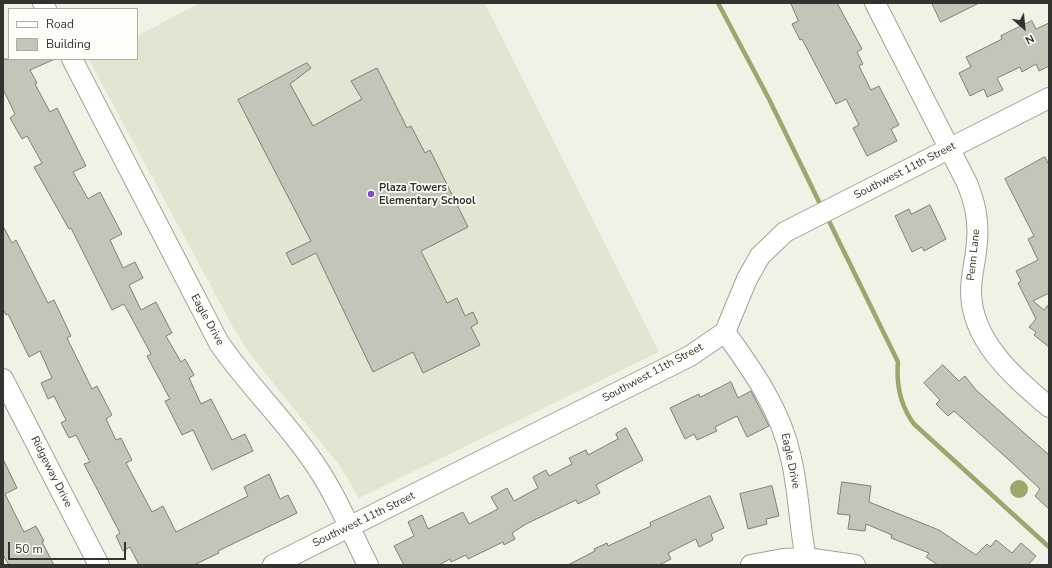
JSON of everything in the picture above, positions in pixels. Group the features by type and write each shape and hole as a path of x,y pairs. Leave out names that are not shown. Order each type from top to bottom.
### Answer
{"street":[{"name":"Penn Lane","path":"875,3 950,148 967,182 975,203 978,218 977,243 971,291 972,306 978,322 987,342 1004,367 1049,407"},
{"name":"Eagle Drive","path":"73,60 219,343 244,378 279,417 314,462 368,565"},
{"name":"Southwest 11th Street","path":"273,565 690,356 725,332 747,279 760,256 785,232 1049,98"},
{"name":"Eagle Drive","path":"725,332 746,362 776,412 785,433 792,459 800,530 806,558"},
{"name":"Ridgeway Drive","path":"3,379 99,565"},
{"path":"751,565 783,559 806,558 855,565"}],"shaded area":[{"name":"Plaza Towers Elementary School","path":"200,3 485,3 659,352 359,498 339,465 250,354 233,327 89,60 138,60 138,35"},
{"path":"1019,480 1025,483 1028,489 1025,495 1019,498 1013,495 1010,489 1013,483"}],"building":[{"path":"791,3 837,3 862,49 857,52 863,64 859,66 871,90 879,86 899,125 891,129 897,141 867,156 853,128 859,125 846,99 836,104 802,39 800,40 792,24 798,21"},
{"path":"932,3 979,3 941,22"},
{"path":"1032,21 1036,29 1049,23 1049,66 1039,71 1036,64 1022,72 1020,67 997,78 1003,90 987,97 984,89 970,96 959,73 971,67 966,57 1002,39 1001,36"},
{"path":"3,59 53,60 30,70 37,83 35,84 50,112 57,108 86,166 73,172 88,199 100,192 122,234 110,240 123,268 135,262 143,278 129,285 141,310 156,302 172,333 166,336 181,362 185,359 194,375 189,378 201,404 211,399 232,440 245,434 253,451 212,470 193,430 182,435 165,401 170,399 147,356 151,354 124,304 112,310 71,228 69,229 34,167 42,163 27,136 22,139 10,118 15,114 3,89"},
{"path":"307,63 311,68 290,84 313,126 362,99 351,81 377,68 407,128 411,126 425,153 430,150 468,227 421,251 447,303 457,298 465,316 473,312 478,323 471,327 480,345 423,373 413,352 373,372 316,253 292,265 286,253 311,241 238,100"},
{"path":"1045,157 1049,165 1049,293 1033,301 1044,310 1049,304 1049,347 1034,335 1036,332 1029,327 1036,319 1018,283 1021,281 1016,271 1038,260 1028,239 1034,236 1005,179"},
{"path":"930,205 946,239 924,251 922,247 912,252 895,216 909,209 911,214"},
{"path":"3,226 12,243 16,240 48,303 54,300 71,336 67,338 92,389 97,386 112,415 106,419 116,440 121,438 132,460 126,463 152,512 163,506 176,532 248,496 244,487 269,474 280,499 288,495 297,513 218,551 219,553 194,565 139,565 130,547 123,551 116,536 120,533 84,464 90,462 76,435 69,438 61,423 66,420 54,396 48,399 41,383 52,378 40,351 29,357 8,314 6,315 3,309"},
{"path":"943,365 959,381 965,376 976,390 1049,455 1049,509 1035,496 1040,489 1008,459 954,411 948,416 936,404 940,400 924,383"},
{"path":"731,382 738,398 751,391 769,426 747,437 737,416 715,427 717,431 697,440 694,434 685,439 670,408 699,394 700,397"},
{"path":"626,428 643,460 596,485 600,493 578,504 576,500 526,524 512,533 515,539 504,545 503,542 468,559 466,555 451,562 450,559 439,565 404,565 394,546 414,536 408,522 422,515 428,529 463,512 469,524 498,509 491,497 507,488 514,501 538,488 533,477 546,470 549,476 572,464 569,458 586,450 588,455 618,439 616,434"},
{"path":"3,459 17,488 5,494 24,532 36,526 44,541 42,542 54,565 9,565 3,555"},
{"path":"842,482 871,486 869,502 939,530 976,555 987,544 990,547 996,540 1012,553 1021,543 1036,556 1028,565 938,565 926,557 929,553 891,538 892,535 866,524 865,531 848,529 850,515 838,514"},
{"path":"772,486 779,516 766,519 767,524 748,529 740,494"},
{"path":"710,496 724,528 711,534 713,540 699,547 696,539 668,553 671,559 659,565 568,565 595,551 594,549 607,543 608,546 651,526 650,523"}],"waterway":[{"path":"718,3 769,99 822,208"},
{"path":"827,217 898,362 898,387 902,402 909,417 914,424 1049,547"}],"place":[{"name":"Plaza Towers Elementary School","path":"371,194"}]}
